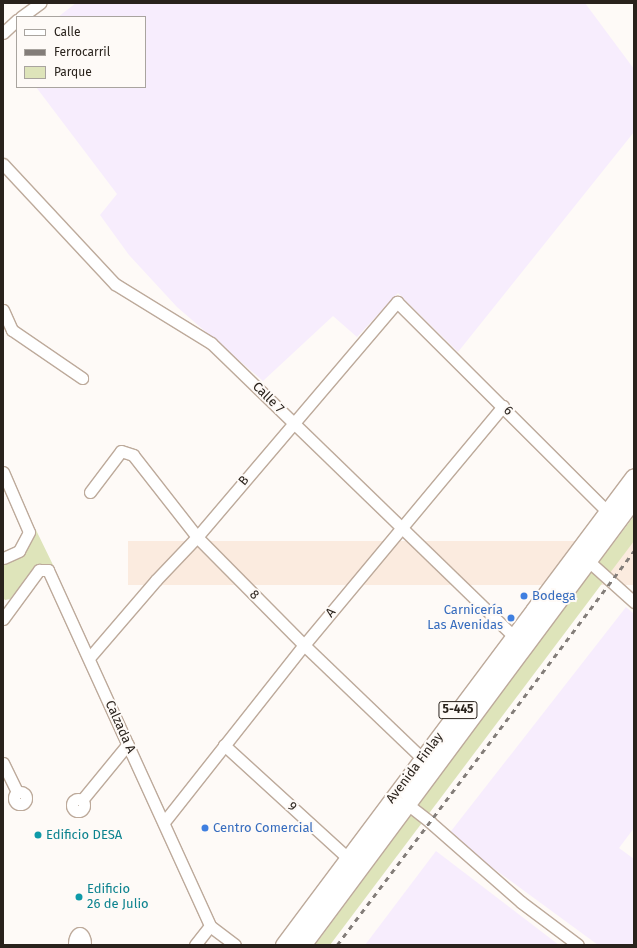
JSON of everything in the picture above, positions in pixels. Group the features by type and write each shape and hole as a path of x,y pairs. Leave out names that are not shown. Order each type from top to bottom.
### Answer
{"highway":[{"name":"Avenida Finlay","path":"302,945 354,864 427,763 612,516 634,477"},
{"name":"Avenida Finlay","path":"612,516 634,498"},
{"name":"Avenida Finlay","path":"284,945 354,864"}],"street":[{"path":"22,16 40,3"},
{"path":"3,33 16,21"},
{"name":"Calle 7","path":"3,164 115,284 211,343 519,641"},
{"name":"B","path":"89,658 156,580 197,537 293,422 397,302"},
{"name":"6","path":"397,302 612,516"},
{"path":"3,310 12,330 82,378"},
{"name":"A","path":"164,822 304,645 503,406"},
{"name":"8","path":"90,492 120,451 133,455 197,537 304,645 427,763"},
{"path":"3,472 29,532 19,550 3,558"},
{"path":"583,555 634,602"},
{"name":"Calzada A","path":"4,613 39,570 48,570 164,822 210,926"},
{"path":"82,800 128,744"},
{"name":"9","path":"224,746 354,864"},
{"path":"3,763 17,792"},
{"path":"401,799 521,902 578,945"},
{"path":"196,945 210,926 235,945"}],"shaded area":[{"path":"76,3 585,3 634,69 634,132 458,352 398,293 357,337 333,316 263,381 177,307 129,255 100,215 117,194 37,88 146,88 146,16 59,16"},
{"path":"128,541 634,541 634,585 128,585"},
{"path":"626,607 634,614 634,828 619,848 634,859 634,945 598,945 448,835"},
{"path":"436,851 559,945 365,945"}],"green space":[{"path":"634,516 634,541 330,945 315,945 556,619"},
{"path":"36,530 54,567 37,566 10,599 5,600 3,598 3,565 23,555"}],"railway":[{"path":"337,945 634,551"}],"place":[{"name":"Bodega","path":"524,596"},
{"name":"Carnicería Las Avenidas","path":"511,618"},
{"name":"Centro Comercial","path":"205,828"},
{"name":"Edificio DESA","path":"38,835"},
{"name":"Edificio 26 de Julio","path":"79,897"}]}
